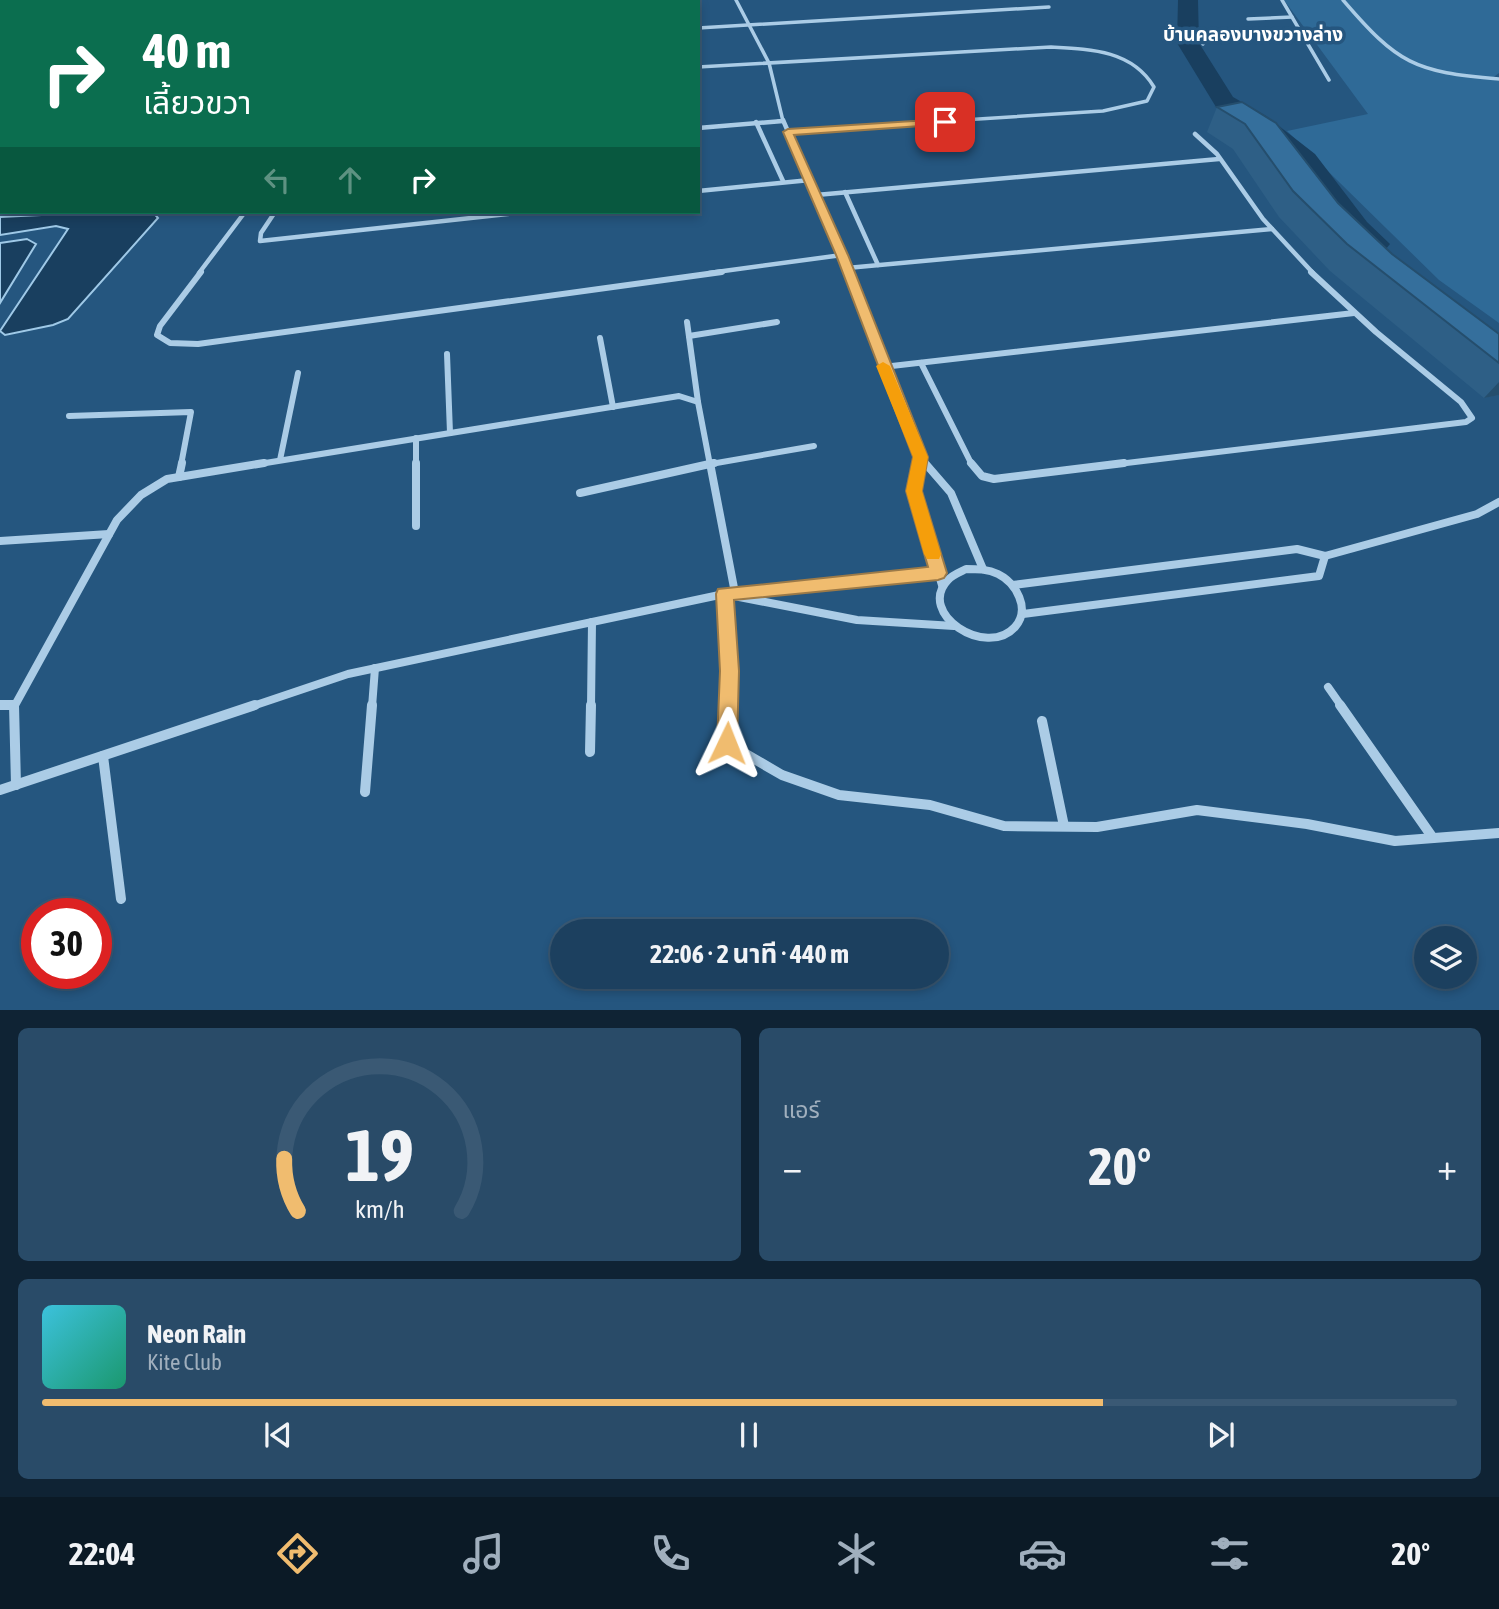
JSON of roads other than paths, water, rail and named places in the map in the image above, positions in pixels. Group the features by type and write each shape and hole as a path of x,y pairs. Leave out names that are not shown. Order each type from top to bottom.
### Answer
{"street":[{"path":"736,0 769,63 783,121 842,255 920,457 951,493 982,569"},
{"path":"1282,0 1329,80"},
{"path":"1343,0 1384,46 1401,58 1455,75 1499,79"},
{"path":"700,27 748,27 1049,7"},
{"path":"1248,19 1292,17"},
{"path":"1203,44 1205,40 1215,38 1301,33"},
{"path":"700,67 1051,47 1110,54 1134,64 1149,75 1154,87 1147,101 1102,111 788,132"},
{"path":"700,128 783,121"},
{"path":"756,122 783,181"},
{"path":"921,363 971,464 982,476 994,479 1466,422 1472,418 1461,402 1354,313 1272,229 1219,159 1215,148 1195,134"},
{"path":"816,195 1219,159"},
{"path":"700,191 810,180"},
{"path":"845,192 878,265"},
{"path":"244,214 160,326 157,335 161,340 174,344 198,344 842,255"},
{"path":"274,214 259,236 260,242 507,214"},
{"path":"847,268 1272,229"},
{"path":"883,367 1354,313"},
{"path":"687,322 730,593 727,743 782,775 839,794 930,805 1004,826 1097,827 1197,810 1307,824 1395,841 1499,833"},
{"path":"689,336 777,322"},
{"path":"600,338 613,407"},
{"path":"447,354 450,433"},
{"path":"280,460 298,373"},
{"path":"16,785 14,705 117,520 141,495 167,480 679,396 698,402"},
{"path":"69,416 191,412 179,477"},
{"path":"416,438 416,526"},
{"path":"580,493 710,464 814,446"},
{"path":"920,457 914,491 942,584"},
{"path":"1013,585 1297,549 1325,556 1477,514 1499,502"},
{"path":"0,541 109,534"},
{"path":"1023,614 1319,576 1325,556"},
{"path":"966,569 982,569 999,575 1013,585 1021,599 1023,614 1017,626 1004,635 988,638 970,635 954,626 943,612 938,598 942,584 951,574 966,569"},
{"path":"0,790 348,674 730,593 938,573"},
{"path":"730,593 857,620 954,626"},
{"path":"590,752 592,622"},
{"path":"365,792 375,668"},
{"path":"1328,687 1433,838"},
{"path":"0,705 14,705"},
{"path":"1042,721 1064,826"},
{"path":"103,756 121,899"}],"waterway":[{"path":"1188,0 1188,43 1224,102 1257,121 1306,159 1357,228 1375,244"}],"district":[{"name":"บ้านคลองบางขวางล่าง","path":"1253,34"}]}
